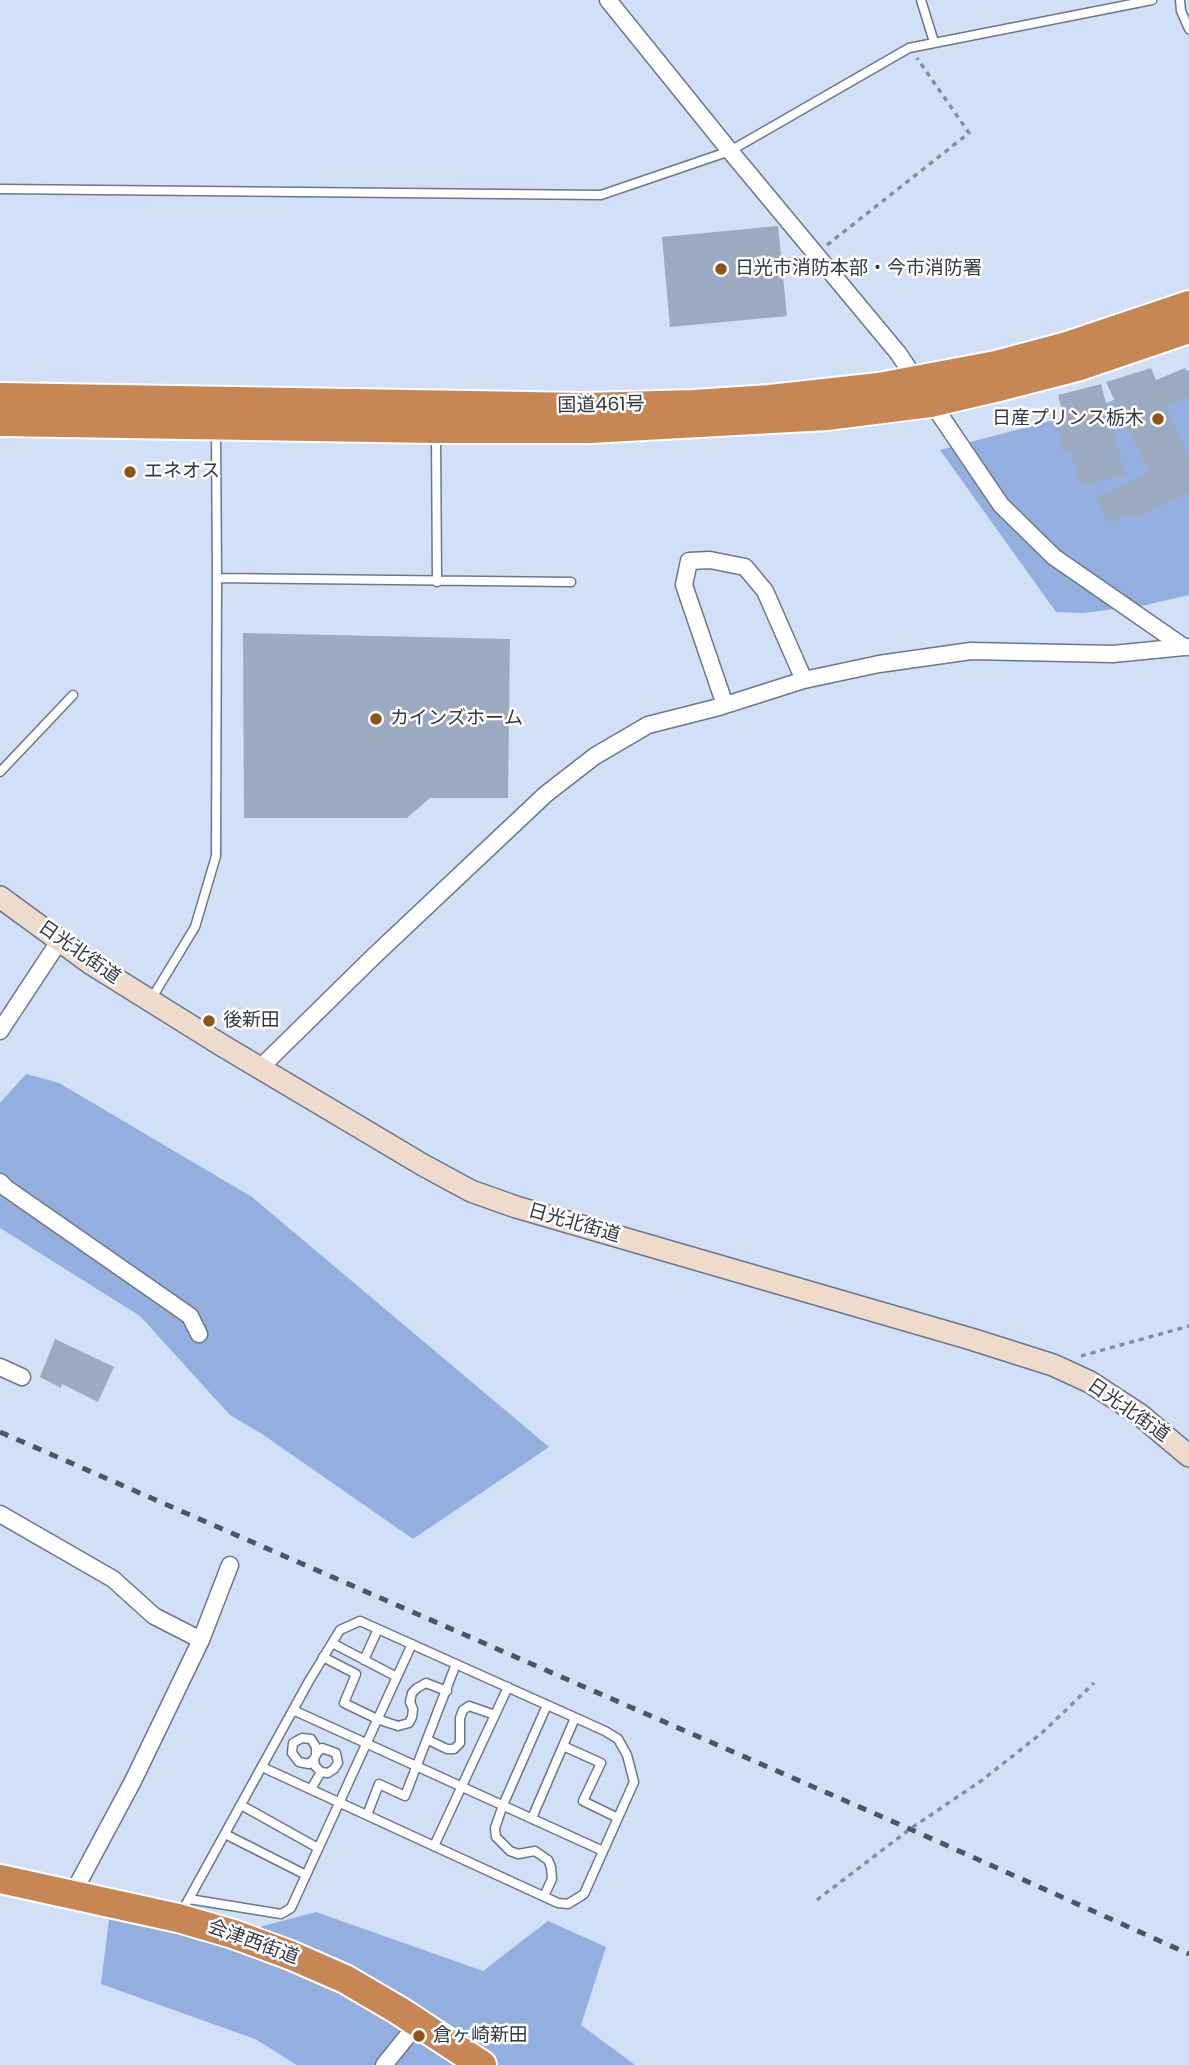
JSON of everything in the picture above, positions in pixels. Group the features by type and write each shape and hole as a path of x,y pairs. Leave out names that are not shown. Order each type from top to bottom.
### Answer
{"highway":[{"name":"国道461号","path":"0,397 586,407 694,404 839,393 923,392 996,365 1067,346 1189,305"},
{"name":"国道461号","path":"0,422 590,429 827,416 923,392 1077,367 1189,329"},
{"name":"会津西街道","path":"0,1879 73,1893 184,1908 233,1934 345,1979 482,2065"}],"street":[{"path":"608,0 898,353 1001,505 1054,557 1187,647"},
{"path":"725,705 684,585 690,561 710,560 744,567 765,591 804,680"},
{"path":"260,1068 546,794 595,756 648,725 725,705 804,680 879,664 971,651 1113,654 1187,647"},
{"name":"日光北街道","path":"0,897 90,963 150,1001 471,1191 516,1207 1053,1365 1090,1382 1129,1408 1189,1456"},
{"path":"0,1031 60,940"},
{"path":"0,1181 6,1188 190,1316 199,1335"},
{"path":"0,1367 22,1377"},
{"path":"0,1514 113,1579 154,1616 201,1640"},
{"path":"73,1893 133,1780 201,1640 230,1565"},
{"path":"384,2065 418,2024"}],"lane":[{"path":"921,0 934,42"},
{"path":"0,189 601,195 730,151 909,48 1152,0"},
{"path":"1180,0 1181,11 1189,29"},
{"path":"150,1001 195,927 216,856 216,425"},
{"path":"436,429 436,582"},
{"path":"217,578 571,582"},
{"path":"0,772 73,695"},
{"path":"262,1767 311,1789 339,1802 367,1815 434,1846 544,1896 568,1905 584,1894 634,1782 627,1755 618,1739 508,1687 412,1644 360,1621 340,1630 331,1643 293,1710 184,1908 281,1914 291,1908 318,1848 339,1802 377,1719 412,1644"},
{"path":"364,1660 378,1629"},
{"path":"331,1643 397,1677"},
{"path":"323,1657 356,1674 344,1703 398,1726 409,1723 413,1709 411,1697 417,1688 426,1683 447,1691"},
{"path":"367,1815 379,1784 405,1796 456,1664"},
{"path":"434,1846 508,1687"},
{"path":"544,1896 552,1879 548,1860 535,1851 518,1854 510,1851 496,1837 495,1829 547,1705"},
{"path":"428,1740 447,1749 454,1749 460,1743 460,1718 463,1710 469,1706 495,1715"},
{"path":"293,1710 603,1851"},
{"path":"532,1818 575,1718"},
{"path":"309,1739 317,1721"},
{"path":"309,1739 302,1738 293,1743 292,1753 295,1759 302,1764 309,1763 315,1756 322,1748 329,1749 336,1753 338,1759 334,1769 328,1773 321,1772 315,1766 315,1756 314,1743 309,1739"},
{"path":"563,1746 601,1763 583,1801 618,1818"},
{"path":"311,1789 321,1772"},
{"path":"241,1805 318,1848"},
{"path":"225,1834 306,1875"}],"path":[{"path":"817,253 969,133 909,48"},
{"path":"1053,1365 1189,1326"},
{"path":"817,1900 910,1829 981,1781 1043,1732 1094,1683"}],"shaded area":[{"path":"1189,370 1189,595 1146,605 1083,613 1056,612 940,450 1081,413"},
{"path":"26,1074 59,1083 252,1197 549,1447 413,1539 262,1434 230,1415 140,1316 0,1228 0,1103"},
{"path":"111,1902 233,1934 316,1912 483,1971 548,1921 606,1947 581,2025 635,2065 297,2065 255,2039 101,1984"}],"building":[{"path":"778,226 787,316 670,327 662,237"},
{"path":"1151,368 1156,380 1185,368 1189,376 1189,397 1166,406 1189,457 1189,493 1135,518 1134,513 1109,524 1096,497 1149,473 1106,382"},
{"path":"1101,384 1125,475 1081,486 1071,452 1064,454 1057,428 1066,426 1058,395"},
{"name":"カインズホーム","path":"243,633 510,639 508,798 430,798 407,818 244,818"},
{"path":"55,1339 114,1367 98,1402 62,1384 61,1388 40,1377"}],"railway":[{"path":"0,1432 910,1829 1189,1954"}],"place":[{"name":"日光市消防本部・今市消防署","path":"721,269"},
{"name":"日産プリンス栃木","path":"1158,419"},
{"name":"エネオス","path":"130,472"},
{"name":"カインズホーム","path":"376,719"},
{"name":"後新田","path":"209,1021"},
{"name":"倉ヶ崎新田","path":"419,2036"}]}
